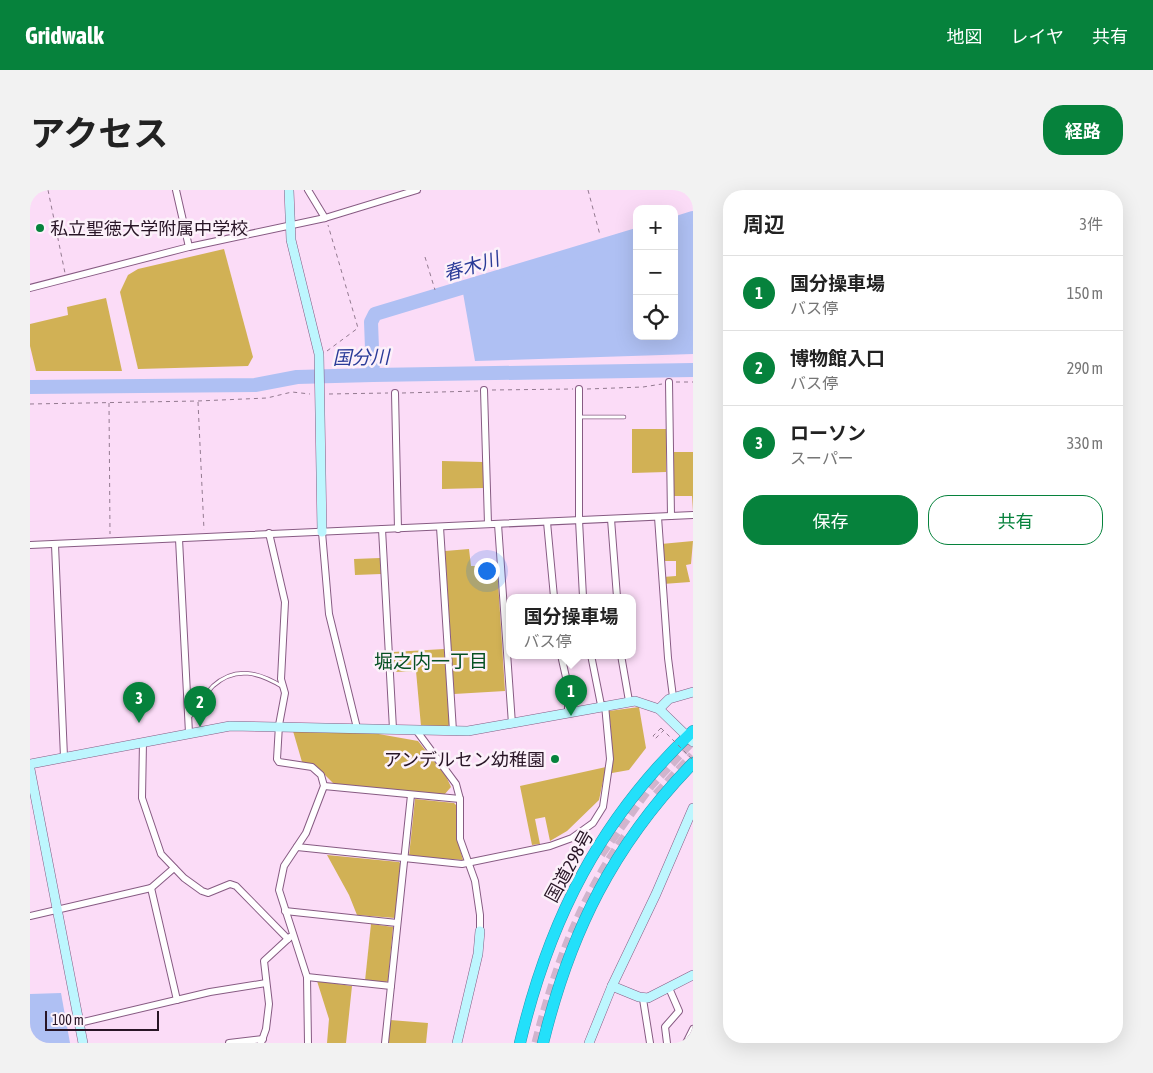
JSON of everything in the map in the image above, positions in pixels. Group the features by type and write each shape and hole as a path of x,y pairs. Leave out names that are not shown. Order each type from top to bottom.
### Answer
{"highway":[{"name":"国道298号","path":"520,1043 542,960 557,923 587,865 647,780 691,737"},
{"path":"543,1043 565,965 578,931 607,875 664,796 693,762"}],"street":[{"path":"176,190 189,248"},
{"path":"288,190 290,226 296,265 319,358 322,532 329,614 357,728"},
{"path":"308,190 325,218"},
{"path":"30,288 189,248 325,218 417,190"},
{"path":"669,382 671,516"},
{"path":"579,389 579,520 583,594"},
{"path":"484,390 488,524"},
{"path":"395,393 398,529"},
{"path":"30,545 693,515"},
{"path":"658,517 668,658 673,697"},
{"path":"611,519 617,594"},
{"path":"547,522 554,594"},
{"path":"498,524 506,622"},
{"path":"440,527 453,731"},
{"path":"382,529 393,729"},
{"path":"269,533 285,602 281,679 285,693 279,725 277,759 279,762 312,767 321,775 324,786 306,833 282,872 280,894 290,937 307,977 308,1043"},
{"path":"179,539 189,733"},
{"path":"55,545 64,757"},
{"path":"509,659 512,724"},
{"path":"562,659 568,686 568,712"},
{"path":"297,847 470,863 560,843 572,838 593,823 603,807 609,770 610,748 603,705 592,659"},
{"path":"622,659 629,701"},
{"path":"659,709 673,697 693,692"},
{"path":"30,764 230,726 279,725 468,731 629,701 643,702 659,709 691,737"},
{"path":"416,730 456,784 460,800 460,839 470,863 479,902 480,931 478,954 457,1043"},
{"path":"144,742 142,798 162,854 192,885 208,893 230,884 236,886 290,937"},
{"path":"30,769 83,1043"},
{"path":"324,786 460,800"},
{"path":"385,1043 411,795"},
{"path":"589,1043 612,986 656,894 693,808"},
{"path":"30,916 151,888 174,868"},
{"path":"151,888 177,1000"},
{"path":"285,911 397,923"},
{"path":"229,1043 262,1041 268,1004 264,961 290,937"},
{"path":"612,986 644,998 669,988 693,975"},
{"path":"307,977 391,986"},
{"path":"79,1023 177,1000 266,983"},
{"path":"667,1043 665,1027 679,1011 669,988"},
{"path":"644,998 650,1043"},
{"path":"686,1043 693,1029"}],"lane":[{"path":"579,417 624,417"},
{"path":"188,718 196,712 213,686 229,676 250,673 265,676 283,687"}],"path":[{"path":"48,190 66,278"},
{"path":"588,190 600,235"},
{"path":"319,358 358,328 347,284 325,218"},
{"path":"425,257 435,290"},
{"path":"30,404 267,398 292,392 395,393 643,387 669,382 693,382"},
{"path":"198,401 204,538"},
{"path":"109,402 110,542"},
{"path":"664,730 655,739 653,736 661,728 693,762"}],"shaded area":[{"path":"224,249 253,357 248,366 138,369 120,292 128,275 138,269"},
{"path":"106,298 122,371 36,371 30,346 30,324 68,315 67,307"},
{"path":"632,429 666,429 666,472 632,473"},
{"path":"673,452 693,452 693,511 692,496 674,496"},
{"path":"442,461 483,462 484,488 442,489"},
{"path":"693,541 691,564 686,565 690,582 663,584 663,577 676,576 676,561 662,561 661,544"},
{"path":"469,549 471,566 497,566 505,691 454,694 445,551"},
{"path":"380,558 381,574 355,575 354,559"},
{"path":"444,649 450,723 448,726 421,726 416,671 395,672 393,652"},
{"path":"639,707 646,748 629,770 612,773 609,711"},
{"path":"293,731 373,733 418,741 446,776 451,787 444,795 334,784 316,766 302,762"},
{"path":"606,767 599,800 567,831 550,841 545,817 535,819 540,844 532,845 520,786"},
{"path":"415,799 454,803 456,805 457,838 463,860 409,856"},
{"path":"327,855 399,862 401,864 395,918 357,915 349,895"},
{"path":"371,924 393,927 388,981 386,982 365,981"},
{"path":"317,981 352,986 346,1043 327,1043 329,1019"},
{"path":"390,1020 428,1023 426,1043 387,1043"}],"water":[{"path":"693,222 693,354 475,361 463,293 633,241 633,340 678,340 678,227"},
{"path":"61,993 70,1043 30,1043 30,994"}],"waterway":[{"name":"春木川","path":"678,223 693,218"},
{"name":"春木川","path":"373,375 371,322 375,314 633,236"},
{"name":"国分川","path":"30,387 255,385 297,377 693,370"}],"tunnel":[{"path":"600,854 650,785 693,739"},
{"path":"657,795 693,756"},
{"path":"537,1043 544,1015 572,934 597,883 628,834"}],"place":[{"name":"私立聖徳大学附属中学校","path":"40,228"},
{"name":"国分操車場","path":"571,716"},
{"name":"ローソン","path":"139,723"},
{"name":"博物館入口","path":"200,727"},
{"name":"アンデルセン幼稚園","path":"555,759"}],"district":[{"name":"堀之内一丁目","path":"431,661"}]}
